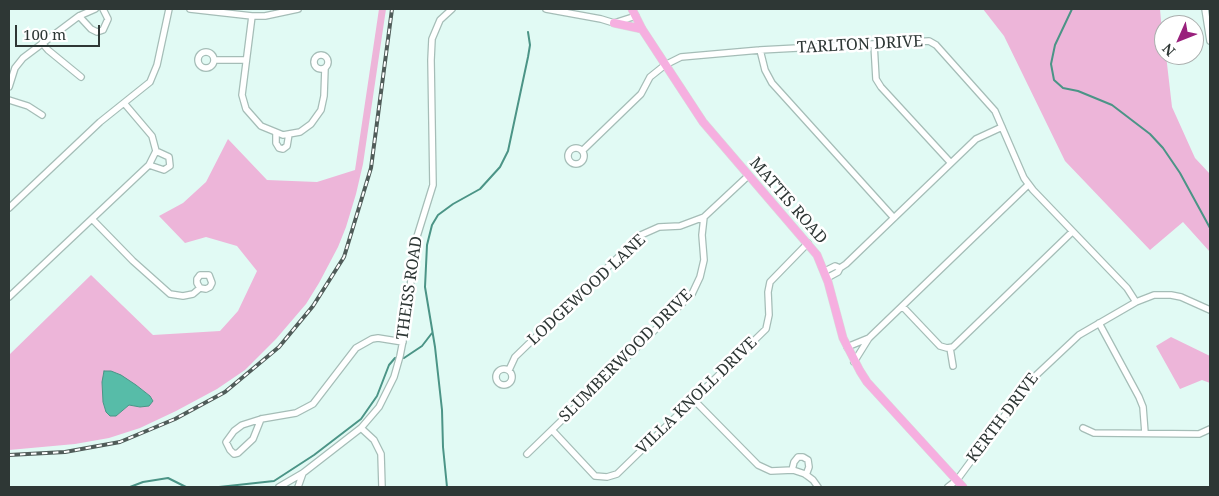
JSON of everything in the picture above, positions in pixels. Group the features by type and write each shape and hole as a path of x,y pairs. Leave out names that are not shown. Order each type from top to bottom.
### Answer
{"main road":[{"name":"MATTIS ROAD","path":"634,12 642,30 703,122 808,243 820,260 826,274 847,348 854,362 868,382 963,487"},
{"path":"614,23 642,30"}],"street":[{"path":"9,87 10,78 20,61 79,16 95,9"},
{"path":"79,16 91,29 97,32 103,30 108,19 102,9"},
{"path":"9,208 100,122 150,82 154,74 169,9"},
{"path":"190,9 252,16 270,15 298,9"},
{"path":"546,9 614,23 634,12"},
{"path":"1205,9 1210,41"},
{"name":"THEISS ROAD","path":"281,487 303,473 361,428 373,415 385,397 400,359 404,342 415,243 429,202 434,176 432,39 437,25 449,10"},
{"path":"252,16 242,95 246,109 266,129 276,133 289,134 300,132 316,119 324,96 325,68"},
{"name":"TARLTON DRIVE","path":"665,65 686,56 760,50 933,42 995,111 1028,185 1126,288 1136,302"},
{"path":"42,43 81,77"},
{"path":"874,44 876,79 881,87 950,162"},
{"path":"760,50 765,70 772,83 894,218"},
{"path":"214,60 246,60"},
{"path":"582,150 641,94 650,77 665,65"},
{"path":"9,100 28,106 42,115"},
{"path":"9,298 150,165 156,151 155,143 149,130 124,103"},
{"path":"826,274 835,266 840,268 846,264 976,139 1002,127"},
{"path":"276,133 276,143 279,148 283,149 287,146 289,134"},
{"path":"150,165 164,170 170,166 168,157 156,151"},
{"name":"LODGEWOOD LANE","path":"508,370 515,357 641,235 660,227 680,226 704,217 748,176"},
{"path":"854,362 869,338 1028,185"},
{"name":"SLUMBERWOOD DRIVE","path":"526,454 692,294 700,278 704,260 702,235 704,217"},
{"path":"92,219 133,261 170,294 182,296 193,294 200,288"},
{"path":"903,307 940,346 950,348 963,338 1072,232"},
{"name":"VILLA KNOLL DRIVE","path":"552,430 595,476 607,477 617,474 766,329 769,315 768,292 770,282 808,243"},
{"name":"KERTH DRIVE","path":"948,487 957,480 1034,375 1074,338 1136,302 1154,295 1171,294 1186,298 1210,310"},
{"path":"1099,323 1143,406 1145,433"},
{"path":"261,419 253,439 238,453 234,454 226,442 234,431 248,422 261,419 296,413 313,404 356,348 378,338 404,342"},
{"path":"847,348 869,338"},
{"path":"950,348 953,366"},
{"path":"693,399 758,465 771,470 792,470 806,475 818,487"},
{"path":"361,428 374,440 381,454 383,466 382,487"},
{"path":"1083,428 1094,434 1199,434 1210,429"},
{"path":"792,470 794,462 798,457 803,457 808,460 809,466 806,475"},
{"path":"298,487 303,473"}],"shaded area":[{"path":"379,9 386,9 363,164 356,194 338,247 306,304 276,339 245,370 217,389 176,411 140,428 109,438 75,444 9,450 9,355 91,275 153,335 220,331 238,311 257,271 237,246 206,237 185,243 159,216 183,203 206,182 228,139 267,180 317,182 355,170","holes":["102,382 136,385 150,396 153,401 140,407 129,405 116,416 106,412 103,402"]},
{"path":"983,9 1160,9 1161,15 1154,15 1154,65 1167,65 1172,107 1195,158 1210,174 1210,252 1183,222 1150,250 1065,161 1004,36"},
{"path":"1171,337 1210,356 1210,383 1202,380 1180,389 1156,346"},
{"path":"104,371 111,371 121,375 150,396 153,401 149,406 129,405 116,416 110,416 106,412 103,402 102,382"}],"waterway":[{"path":"1072,9 1055,45 1051,64 1054,80 1063,88 1078,91 1112,105 1150,134 1163,148 1180,173 1210,228"},
{"path":"447,487 442,410 435,347 425,287 427,245 432,225 438,215 480,189 500,167 508,151 528,57 530,45 528,32"},
{"path":"402,358 422,346 432,333"},
{"path":"219,487 274,481 314,455 361,419 377,396 389,365 397,358"},
{"path":"130,487 143,482 168,478 186,487"}],"railway":[{"path":"9,455 65,452 120,442 175,419 225,392 279,347 313,306 344,257 371,168 392,9"}]}
